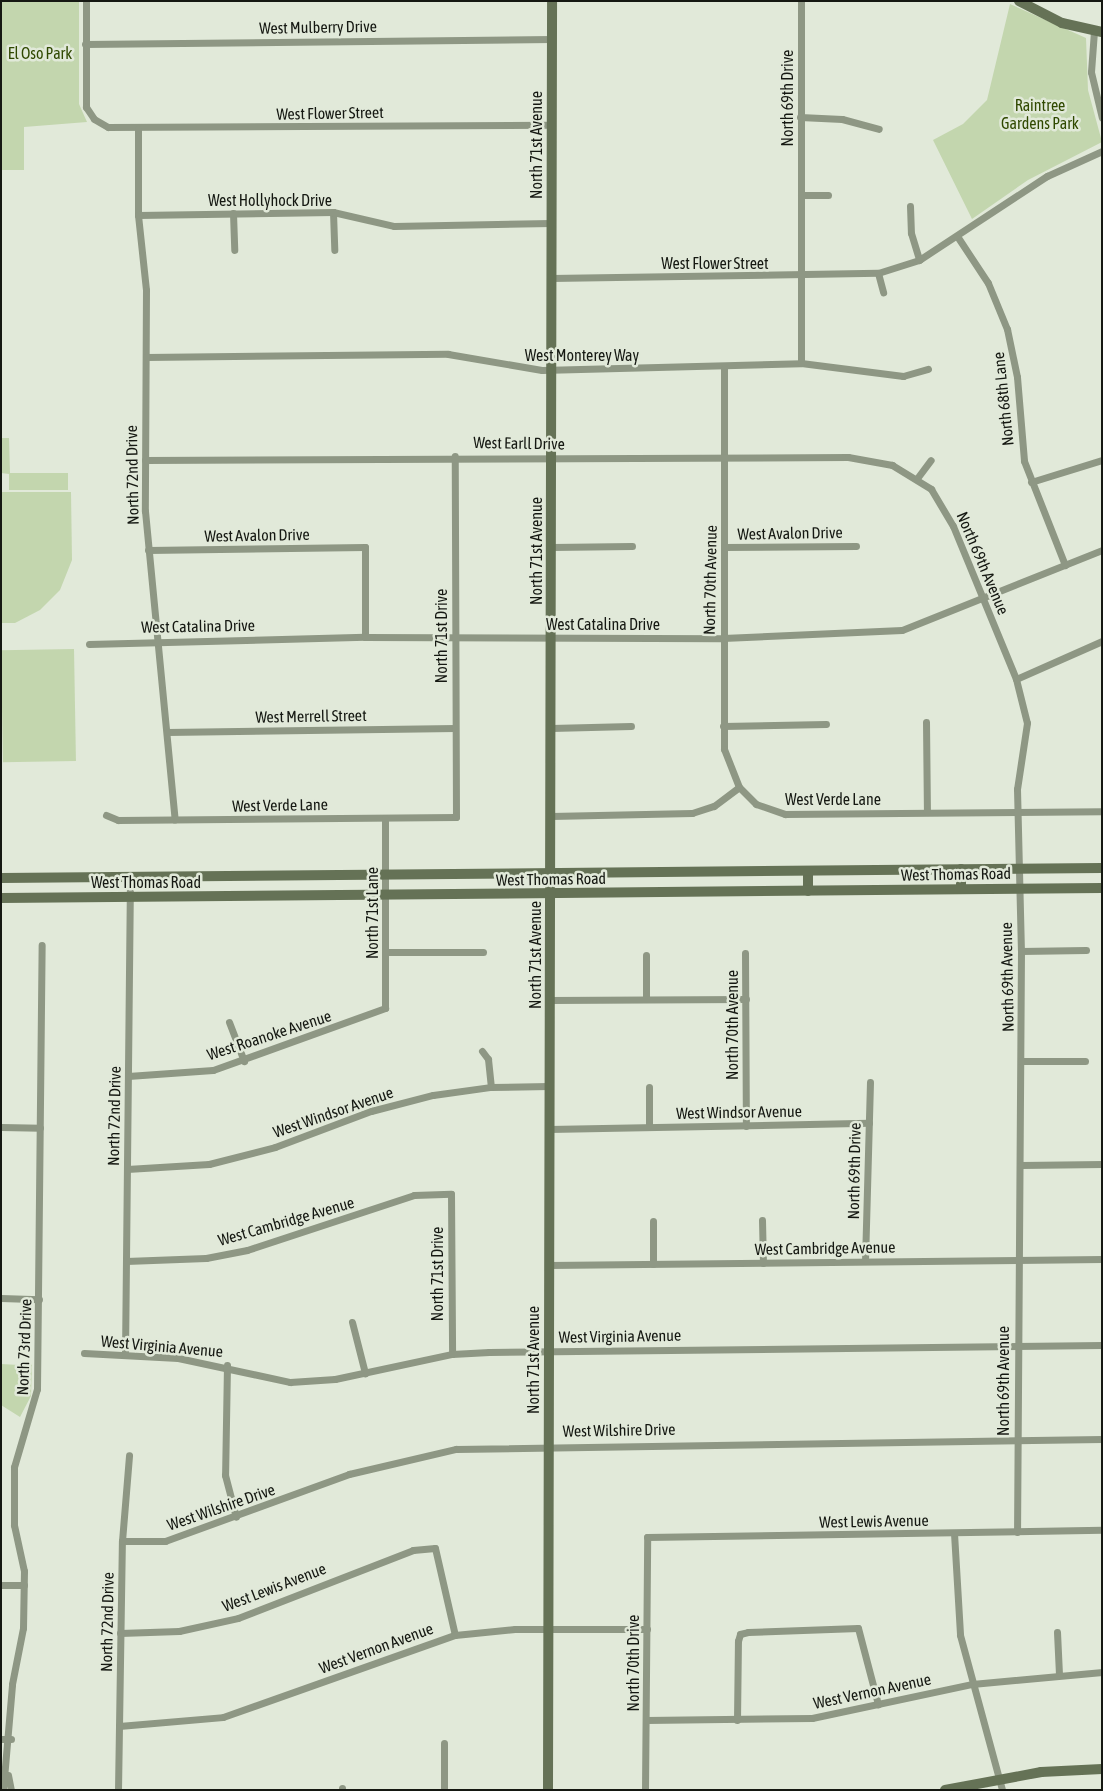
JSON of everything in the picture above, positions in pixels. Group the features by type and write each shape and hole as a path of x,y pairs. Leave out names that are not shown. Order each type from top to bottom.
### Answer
{"main road":[{"name":"North 71st Avenue","path":"548,1790 552,1"},
{"path":"1024,2 1062,23 1098,32"},
{"name":"West Thomas Road","path":"1,878 1102,868"},
{"path":"961,869 961,889"},
{"path":"808,871 808,891"},
{"name":"West Thomas Road","path":"1,898 1102,888"},
{"path":"945,1790 999,1779 1102,1769"}],"street":[{"path":"85,44 86,1"},
{"name":"North 69th Drive","path":"801,1 801,364"},
{"path":"1098,32 1091,72 1102,118"},
{"name":"West Mulberry Drive","path":"85,44 552,38"},
{"name":"West Flower Street","path":"85,44 86,106 94,119 108,127 138,129 551,125"},
{"path":"800,117 842,119 880,129"},
{"name":"North 72nd Drive","path":"138,129 138,215 146,290 145,460 148,550 175,820"},
{"name":"West Flower Street","path":"551,278 802,276 878,273 919,260 1047,176 1102,151"},
{"path":"801,195 828,196"},
{"path":"910,206 911,233 919,260"},
{"path":"333,212 334,250"},
{"name":"West Hollyhock Drive","path":"138,215 333,212 394,226 551,223"},
{"path":"233,213 234,250"},
{"name":"North 68th Lane","path":"957,236 988,283 1010,340 1020,440 1031,482 1065,565"},
{"path":"878,273 883,292"},
{"name":"West Monterey Way","path":"146,357 448,354 521,369 552,370 724,369 801,364 903,376 928,369"},
{"name":"North 70th Avenue","path":"724,369 723,726 726,761 739,787"},
{"name":"West Earll Drive","path":"145,460 455,456 725,459 848,457 892,465"},
{"name":"North 71st Drive","path":"455,456 456,816"},
{"path":"918,476 931,460"},
{"path":"1031,482 1102,460"},
{"name":"North 69th Avenue","path":"892,465 918,476 947,513 1016,679 1027,723 1017,811 1021,951 1021,1165 1016,1346 1017,1532"},
{"path":"552,547 632,546"},
{"name":"West Avalon Drive","path":"724,548 856,546"},
{"name":"West Avalon Drive","path":"148,550 366,547 365,637"},
{"name":"West Catalina Drive","path":"89,644 157,640 365,637 723,638 902,630 1102,550"},
{"path":"1016,679 1101,643"},
{"path":"926,722 927,812"},
{"path":"723,726 826,724"},
{"path":"551,728 631,726"},
{"name":"West Merrell Street","path":"167,732 455,728"},
{"path":"551,816 692,813 714,806 739,787"},
{"name":"West Verde Lane","path":"739,787 756,804 785,814 1102,811"},
{"name":"West Verde Lane","path":"106,815 118,820 456,816"},
{"name":"North 71st Lane","path":"385,818 385,1008"},
{"name":"North 72nd Drive","path":"125,1355 130,877"},
{"name":"North 73rd Drive","path":"3,1790 8,1773 24,1585 14,1526 14,1467 36,1404 39,1299 42,946"},
{"path":"1021,951 1086,950"},
{"path":"385,952 483,952"},
{"name":"North 70th Avenue","path":"745,953 746,1126"},
{"path":"646,955 646,999"},
{"path":"550,1000 746,999"},
{"name":"West Roanoke Avenue","path":"128,1076 213,1070 244,1061 385,1008"},
{"path":"229,1022 244,1061"},
{"path":"482,1051 488,1059 491,1087"},
{"path":"1021,1061 1085,1061"},
{"name":"North 69th Drive","path":"865,1261 870,1082"},
{"name":"West Windsor Avenue","path":"127,1169 209,1164 275,1146 371,1111 491,1087 549,1086"},
{"path":"649,1087 649,1127"},
{"name":"West Windsor Avenue","path":"549,1129 869,1123"},
{"path":"1,1127 40,1128"},
{"path":"1021,1165 1102,1164"},
{"name":"North 71st Drive","path":"452,1194 452,1354"},
{"name":"West Cambridge Avenue","path":"126,1261 168,1262 239,1252 321,1229 414,1195 452,1194"},
{"path":"762,1220 763,1263"},
{"path":"653,1221 653,1264"},
{"name":"West Cambridge Avenue","path":"549,1265 1102,1260"},
{"path":"1,1298 39,1299"},
{"path":"352,1322 365,1373"},
{"name":"West Virginia Avenue","path":"84,1354 125,1355 227,1366 290,1382 365,1373 452,1354 549,1351 1102,1345"},
{"path":"227,1366 225,1475 236,1517"},
{"name":"West Wilshire Drive","path":"122,1541 165,1541 409,1457 456,1449 548,1445 1102,1439"},
{"name":"North 72nd Drive","path":"118,1790 122,1541 129,1455"},
{"name":"West Lewis Avenue","path":"647,1537 954,1534 1102,1530"},
{"path":"954,1534 957,1605 972,1684 1002,1790"},
{"name":"North 70th Drive","path":"645,1790 647,1537"},
{"name":"West Lewis Avenue","path":"120,1633 179,1631 238,1618 413,1550 435,1548 455,1635"},
{"path":"1,1585 24,1585"},
{"name":"West Vernon Avenue","path":"119,1726 223,1717 455,1635 548,1628 646,1629"},
{"path":"737,1720 740,1634 858,1628 878,1704"},
{"path":"1056,1632 1059,1674"},
{"name":"West Vernon Avenue","path":"646,1720 812,1718 972,1684 1059,1674 1102,1672"},
{"path":"1,1738 10,1739"},
{"path":"444,1743 444,1790"},
{"name":"North 73rd Drive","path":"8,1773 11,1790"}],"green space":[{"name":"El Oso Park","path":"1,1 79,1 79,104 87,122 24,127 24,170 1,170"},
{"name":"Raintree Gardens Park","path":"1010,4 1086,38 1088,90 1102,142 1028,180 972,219 933,140 963,124 987,100"},
{"path":"1,438 9,438 10,473 68,473 68,490 9,490 9,474 1,473"},
{"path":"1,492 71,492 72,560 60,590 40,610 15,623 1,623"},
{"path":"74,649 76,761 3,762 1,650"},
{"path":"28,1360 32,1365 31,1396 20,1417 1,1405 1,1364 19,1365"}]}
